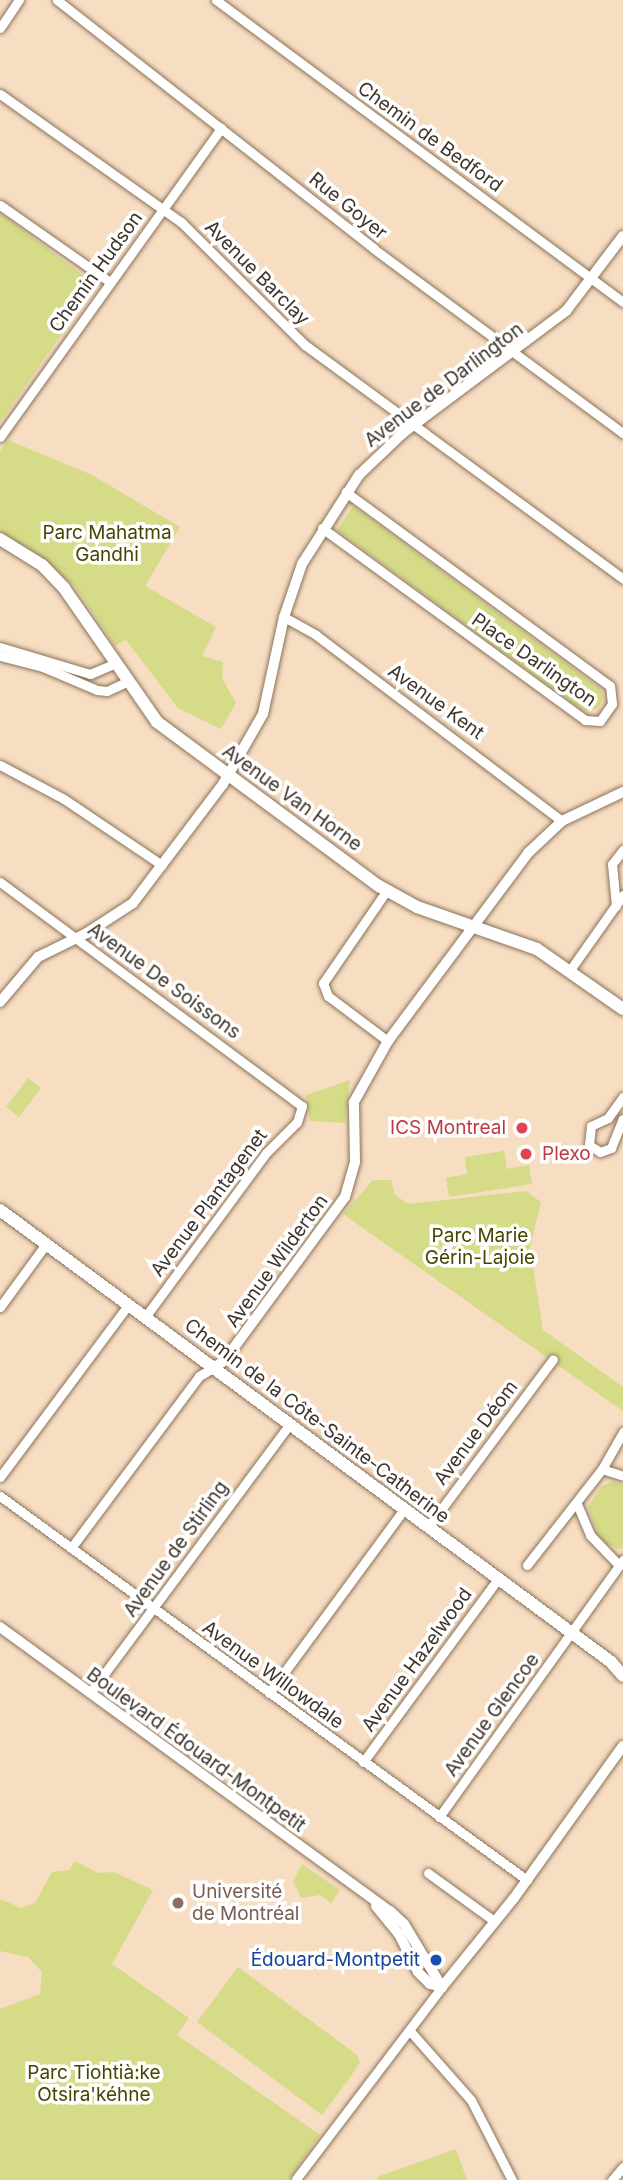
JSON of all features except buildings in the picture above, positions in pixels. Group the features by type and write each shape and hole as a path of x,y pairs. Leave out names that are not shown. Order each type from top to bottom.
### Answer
{"main road":[{"name":"Avenue Van Horne","path":"0,538 42,565 64,588 126,682 157,722 387,890 472,926 522,942 570,970 623,1009"},
{"name":"Chemin de la Côte-Sainte-Catherine","path":"0,1210 617,1664 623,1676"}],"street":[{"path":"0,28 19,0"},
{"name":"Rue Goyer","path":"57,0 515,354 623,433"},
{"name":"Chemin de Bedford","path":"216,0 623,302"},
{"name":"Avenue Barclay","path":"0,94 163,209 217,255 287,331 623,579"},
{"name":"Chemin Hudson","path":"1,435 221,128"},
{"path":"0,205 110,282"},
{"name":"Avenue de Darlington","path":"0,1002 38,957 123,911 162,865 229,775 263,714 285,617 302,565 346,492 373,460 416,424 515,354 566,311 623,236"},
{"name":"Place Darlington","path":"322,528 585,720 600,721 612,705 610,686 346,492"},
{"name":"Avenue Kent","path":"285,617 316,635 546,804 562,821"},
{"path":"0,647 60,668 97,690 115,689 126,682"},
{"path":"0,656 90,674 114,664"},
{"path":"0,765 64,799 162,865"},
{"name":"Avenue Wilderton","path":"71,1548 199,1376 224,1362 345,1198 355,1162 354,1102 388,1041 472,926 528,853 562,821 623,793"},
{"path":"616,906 612,864 623,850"},
{"name":"Avenue De Soissons","path":"0,882 295,1097 303,1112"},
{"path":"387,890 323,982 328,996 388,1041"},
{"path":"570,970 623,894"},
{"path":"623,1097 608,1118 591,1126 589,1146 600,1152 611,1148 623,1119"},
{"name":"Avenue Plantagenet","path":"145,1317 266,1153 303,1112"},
{"path":"0,1307 46,1244"},
{"path":"0,1477 128,1305"},
{"name":"Avenue Déom","path":"428,1527 553,1359"},
{"name":"Avenue de Stirling","path":"90,1693 289,1425"},
{"path":"527,1565 564,1514 577,1504 602,1469 623,1432"},
{"path":"602,1469 623,1476"},
{"name":"Avenue Willowdale","path":"0,1496 525,1878"},
{"path":"577,1504 590,1535 620,1562"},
{"path":"269,1693 404,1509"},
{"name":"Avenue Glencoe","path":"439,1817 620,1562"},
{"name":"Avenue Hazelwood","path":"363,1762 498,1579"},
{"name":"Boulevard Édouard-Montpetit","path":"0,1627 372,1901 400,1934 418,1972 430,1984 442,1987"},
{"path":"296,2179 623,1746"},
{"path":"428,1873 493,1920"},
{"path":"410,2031 471,2100 512,2180"},
{"path":"612,2180 623,2166"}],"green space":[{"path":"0,213 96,285 0,422"},
{"name":"Parc Mahatma Gandhi","path":"8,440 92,475 180,527 145,586 216,627 202,656 223,662 222,678 236,703 221,729 178,708 126,640 115,646 74,585 0,536 0,451"},
{"path":"353,506 600,688 604,698 598,708 584,712 337,530"},
{"path":"28,1078 41,1088 19,1117 6,1107"},
{"path":"350,1080 345,1123 310,1121 306,1095"},
{"path":"504,1151 507,1169 529,1165 532,1184 449,1197 446,1178 467,1174 465,1157"},
{"name":"Parc Marie Gérin-Lajoie","path":"373,1180 391,1180 395,1195 408,1204 526,1191 541,1202 530,1248 543,1330 623,1387 623,1411 343,1214"},
{"path":"613,1481 623,1484 623,1548 618,1549 600,1541 588,1507 601,1487"},
{"name":"Parc Tiohtià:ke Otsira'kéhne","path":"75,1861 98,1873 114,1872 153,1890 112,1964 189,2018 177,2035 320,2135 288,2180 0,2180 0,2009 40,1994 42,1972 28,1957 0,1951 0,1899 21,1908 35,1903 52,1872 70,1870"},
{"path":"302,1864 340,1890 331,1903 320,1895 301,1898 293,1881"},
{"path":"238,1967 357,2055 360,2062 322,2115 197,2022"},
{"path":"456,2149 467,2180 378,2180 377,2177"}],"place":[{"name":"ICS Montreal","path":"522,1128"},
{"name":"Plexo","path":"526,1154"},
{"name":"Université de Montréal","path":"178,1903"},
{"name":"Édouard-Montpetit","path":"436,1960"}]}
